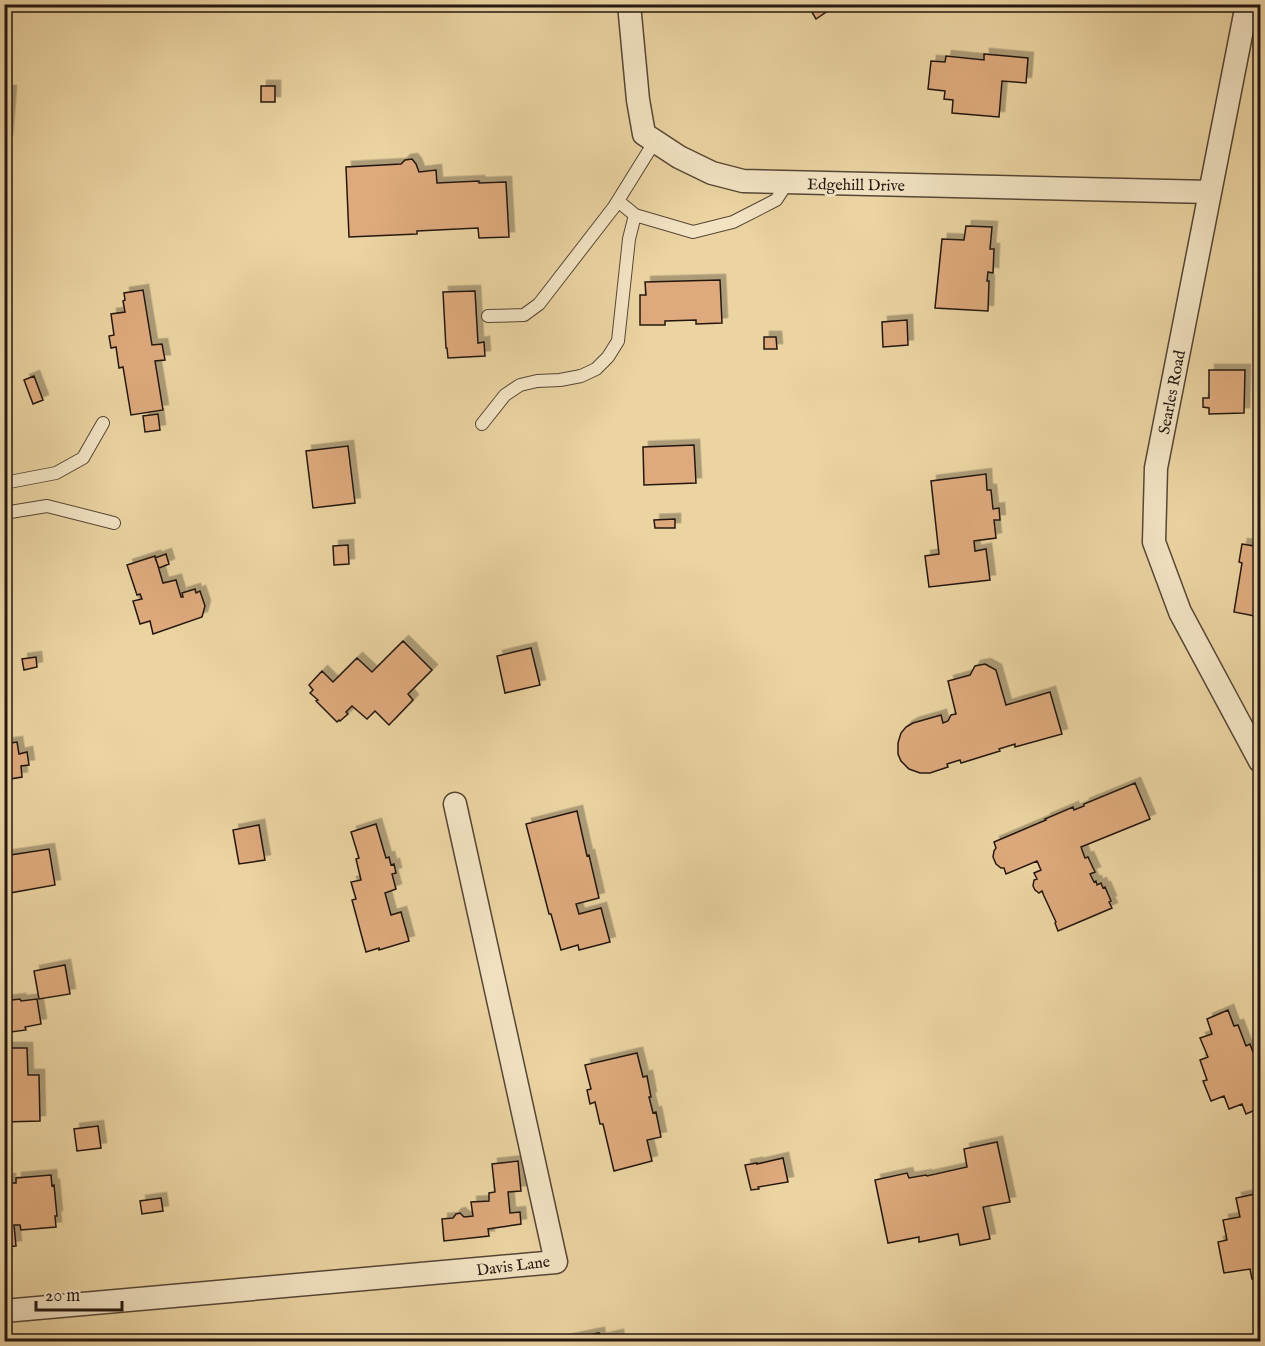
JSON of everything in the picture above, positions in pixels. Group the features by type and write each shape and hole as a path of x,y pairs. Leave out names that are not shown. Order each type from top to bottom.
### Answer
{"street":[{"name":"Edgehill Drive","path":"629,4 638,100 644,134 679,157 712,173 743,181 1210,192"},
{"name":"Searles Road","path":"1247,4 1156,468 1154,543 1180,612 1260,761"},
{"name":"Davis Lane","path":"4,1311 556,1262 455,804"}],"lane":[{"path":"488,316 524,315 539,304 618,201 655,141"},
{"path":"618,201 635,215 693,232 733,222 776,200 788,182"},
{"path":"482,424 505,396 520,385 581,376 597,369 608,357 618,341 629,239 635,215"},
{"path":"4,483 56,473 83,458 103,423"},
{"path":"4,513 47,506 114,523"}],"building":[{"path":"807,4 838,4 816,19"},
{"path":"984,54 1028,58 1026,83 1002,81 999,117 952,113 953,100 944,99 945,91 928,89 931,61 945,62 946,56 984,60"},
{"path":"261,86 275,86 275,102 261,102"},
{"path":"4,91 11,91 7,140 4,140"},
{"path":"412,159 419,172 436,170 437,183 506,182 509,237 479,238 478,228 349,237 346,167 401,164 405,160"},
{"path":"966,226 992,227 990,249 994,249 993,273 988,272 988,311 935,308 942,239 964,240"},
{"path":"1260,276 1260,313 1255,312 1255,304"},
{"path":"720,280 722,323 696,324 696,320 665,321 665,325 640,325 640,295 646,295 645,282"},
{"path":"143,290 152,345 162,344 165,360 155,361 163,410 131,415 123,367 119,368 116,347 111,348 109,336 114,335 111,314 125,312 124,293"},
{"path":"475,291 478,343 484,342 485,356 448,358 443,292"},
{"path":"907,320 908,345 883,347 882,322"},
{"path":"764,337 776,337 777,349 764,349"},
{"path":"1209,370 1245,370 1244,413 1209,414 1209,408 1203,407 1203,398 1209,398"},
{"path":"34,376 43,400 33,404 24,380"},
{"path":"158,414 160,430 145,432 143,416"},
{"path":"694,445 696,483 644,485 643,447"},
{"path":"348,446 355,503 313,508 306,451"},
{"path":"986,474 987,490 991,490 993,509 999,508 1000,520 994,520 996,538 974,541 975,551 986,549 990,580 929,587 925,556 939,554 931,481"},
{"path":"675,519 675,528 655,528 654,520"},
{"path":"1242,544 1260,547 1260,617 1234,612 1242,563 1239,562"},
{"path":"348,545 349,564 334,565 333,546"},
{"path":"166,554 169,564 159,568 155,558"},
{"path":"155,556 163,583 176,580 181,597 183,597 182,593 195,589 196,593 200,591 205,606 202,617 153,634 150,621 140,624 133,601 142,599 140,594 137,595 127,565"},
{"path":"403,641 432,670 408,694 413,700 389,725 375,711 367,719 352,706 346,712 348,714 337,722 310,693 313,690 309,685 322,671 333,682 357,658 372,672"},
{"path":"531,648 540,685 505,693 497,656"},
{"path":"36,657 37,667 24,670 22,659"},
{"path":"985,664 996,670 1006,705 1050,692 1062,734 1015,747 1015,744 961,763 960,760 930,773 920,773 909,769 898,754 901,733 913,723 941,715 943,723 948,721 951,715 956,714 948,681 970,675 975,666"},
{"path":"17,742 19,754 27,752 29,765 21,766 22,777 4,780 4,744"},
{"path":"1135,783 1150,819 1081,847 1085,858 1088,857 1095,872 1090,874 1094,882 1096,881 1097,885 1101,883 1103,888 1105,887 1112,908 1058,931 1042,891 1039,893 1033,886 1034,880 1037,879 1034,873 1041,870 1037,861 1006,874 1004,868 996,864 993,857 996,848 994,842"},
{"path":"577,811 599,898 576,904 579,914 601,908 610,942 579,950 578,945 561,950 551,914 549,914 526,824"},
{"path":"376,824 386,858 389,857 391,865 394,864 396,873 392,874 396,889 385,893 391,915 401,912 409,941 366,952 352,900 356,899 351,882 361,880 356,859 359,858 351,832"},
{"path":"259,825 265,860 239,864 233,830"},
{"path":"49,849 55,885 4,894 4,856"},
{"path":"65,965 70,994 39,999 34,971"},
{"path":"20,999 21,1001 37,999 41,1024 25,1027 26,1030 4,1033 4,1001"},
{"path":"1228,1010 1234,1026 1238,1025 1246,1046 1250,1044 1260,1071 1260,1108 1246,1114 1242,1104 1229,1109 1224,1096 1211,1101 1203,1081 1207,1080 1200,1060 1208,1057 1200,1038 1212,1034 1207,1019"},
{"path":"4,1048 27,1048 28,1075 39,1075 40,1121 4,1122"},
{"path":"637,1053 643,1077 647,1076 651,1097 649,1097 653,1113 656,1112 661,1137 647,1140 652,1161 614,1171 603,1124 600,1124 595,1102 590,1104 587,1090 591,1089 585,1065"},
{"path":"98,1126 101,1148 77,1151 74,1129"},
{"path":"997,1142 1010,1202 983,1207 990,1239 960,1245 958,1234 919,1242 919,1237 888,1243 875,1180 907,1173 909,1178 927,1176 967,1167 964,1149"},
{"path":"783,1158 788,1182 751,1190 745,1165"},
{"path":"518,1161 521,1191 508,1192 510,1213 520,1212 521,1224 488,1229 489,1236 444,1241 442,1219 453,1218 460,1213 464,1217 473,1216 471,1202 489,1201 489,1193 495,1192 492,1164"},
{"path":"51,1175 57,1216 55,1216 56,1227 21,1230 20,1225 14,1225 16,1246 4,1247 4,1180 10,1179 10,1183 16,1183 16,1178"},
{"path":"1260,1193 1260,1278 1252,1279 1250,1269 1224,1273 1218,1242 1227,1240 1223,1220 1240,1217 1236,1198"},
{"path":"161,1198 163,1211 142,1214 140,1201"},
{"path":"599,1333 600,1339 618,1335 619,1342 554,1342"}]}
